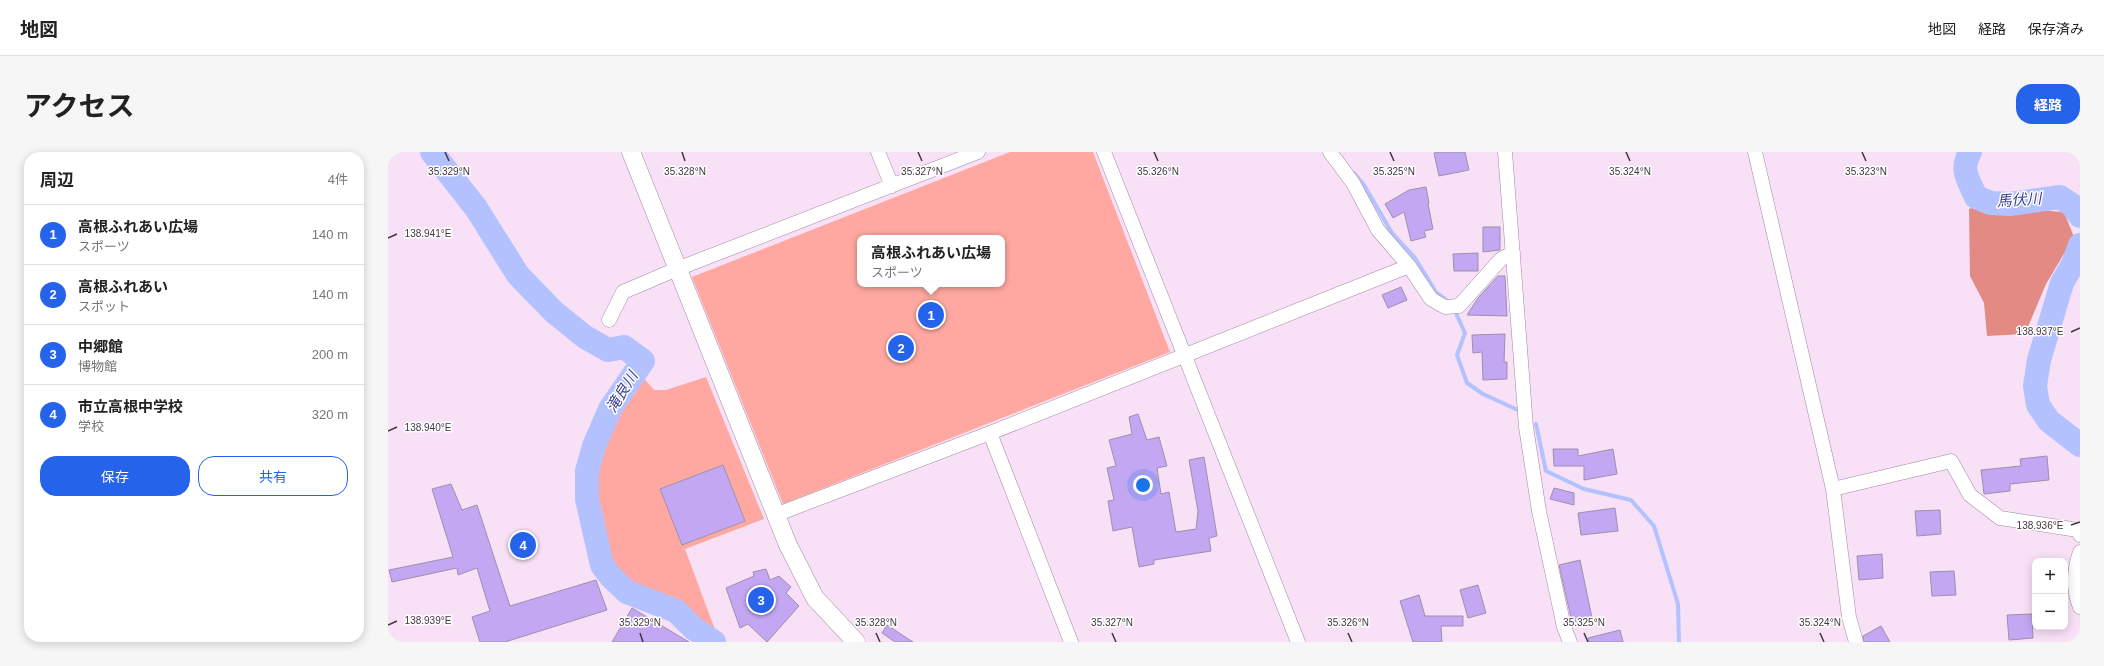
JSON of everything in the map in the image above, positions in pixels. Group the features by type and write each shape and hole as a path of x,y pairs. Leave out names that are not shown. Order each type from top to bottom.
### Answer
{"street":[{"path":"631,152 788,545 815,598 856,642"},
{"path":"878,152 892,186"},
{"path":"609,320 623,292 677,269 978,152"},
{"path":"1104,152 1298,642"},
{"path":"1330,152 1353,184 1378,230 1409,266 1431,299 1445,307 1459,306 1501,259 1513,253"},
{"path":"1505,152 1526,427 1539,511 1564,627 1570,642"},
{"path":"1756,152 1833,489 1849,617 1856,642"},
{"path":"775,515 990,433 1409,266"},
{"path":"990,433 1070,642"},
{"path":"1833,489 1951,461 1970,495 2000,518 2078,530 2080,535"},
{"path":"2080,552 2074,571 2076,598 2080,607"}],"shaded area":[{"path":"1010,152 1093,152 1170,352 783,504 692,277"},
{"path":"1977,206 2064,212 2074,237 2046,284 2025,334 1987,336 1984,303 1970,276 1969,209"},
{"path":"642,376 654,390 666,390 706,377 764,519 685,549 717,635 680,605 639,587 626,579 613,566 607,551 599,520 595,487 597,455 606,424 614,409 620,400"}],"building":[{"path":"1465,152 1469,170 1439,176 1434,153"},
{"path":"1426,187 1433,229 1424,231 1426,237 1411,241 1404,212 1393,218 1385,204 1409,190"},
{"path":"1483,227 1500,227 1500,250 1483,252"},
{"path":"1478,253 1478,271 1454,271 1453,254"},
{"path":"1498,276 1505,276 1507,316 1467,315 1478,298"},
{"path":"1401,287 1407,300 1388,308 1382,295"},
{"path":"1505,334 1504,362 1507,362 1507,379 1483,380 1482,352 1473,353 1472,335"},
{"path":"1138,414 1147,440 1159,437 1167,466 1157,468 1161,494 1169,492 1176,532 1196,529 1198,511 1189,460 1204,457 1217,536 1209,538 1211,551 1154,560 1154,564 1139,567 1132,527 1113,531 1108,501 1114,500 1107,468 1116,466 1109,440 1132,434 1129,417"},
{"path":"1553,449 1578,449 1578,456 1613,449 1617,474 1584,480 1584,466 1554,466"},
{"path":"2047,456 2049,480 2010,484 2010,491 1984,494 1981,470 2021,466 2020,459"},
{"path":"723,465 745,521 682,545 660,489"},
{"path":"451,484 462,510 477,505 510,606 596,580 607,610 505,642 480,642 472,617 490,611 477,568 458,575 457,568 392,582 389,570 453,557 432,489"},
{"path":"1554,488 1574,493 1574,505 1550,499"},
{"path":"1615,508 1618,531 1581,535 1578,513"},
{"path":"1940,510 1941,534 1917,536 1915,511"},
{"path":"1882,554 1883,578 1859,580 1857,556"},
{"path":"1580,560 1592,618 1572,622 1559,565"},
{"path":"766,569 770,580 779,576 791,587 786,593 799,606 767,642 748,624 740,628 726,588 754,576 753,572"},
{"path":"1954,571 1956,595 1932,596 1930,572"},
{"path":"1478,585 1486,613 1468,618 1460,590"},
{"path":"1419,595 1425,616 1463,616 1463,626 1441,626 1442,642 1413,642 1400,601"},
{"path":"632,608 689,642 612,642"},
{"path":"2032,614 2033,638 2009,640 2007,615"},
{"path":"887,625 913,642 895,642 882,633"},
{"path":"1881,626 1890,642 1864,642 1863,636"},
{"path":"1620,630 1623,642 1589,642 1588,638"}],"waterway":[{"name":"滝良川","path":"432,152 476,208 518,275 554,312 585,337 608,350 624,347 643,361 610,409 594,446 587,471 587,499 602,565 611,577 627,592 676,611 693,628 714,642"},
{"name":"馬伏川","path":"1970,152 1965,169 1968,180 1976,197 1991,203 2010,204 2060,197 2072,205 2080,216"},
{"path":"1354,173 1364,185 1392,233 1415,258 1436,292 1450,303"},
{"name":"馬伏川","path":"2080,245 2073,264 2062,283 2039,360 2035,386 2038,405 2049,421 2080,445"},
{"path":"1454,309 1465,333 1457,355 1467,383 1483,394 1518,410"},
{"path":"1536,424 1546,471 1584,489 1631,500 1654,526 1678,604 1679,642"}],"place":[{"name":"高根ふれあい広場","path":"931,315"},
{"name":"高根ふれあい","path":"901,348"},
{"name":"市立高根中学校","path":"523,545"},
{"name":"中郷館","path":"761,600"}]}
